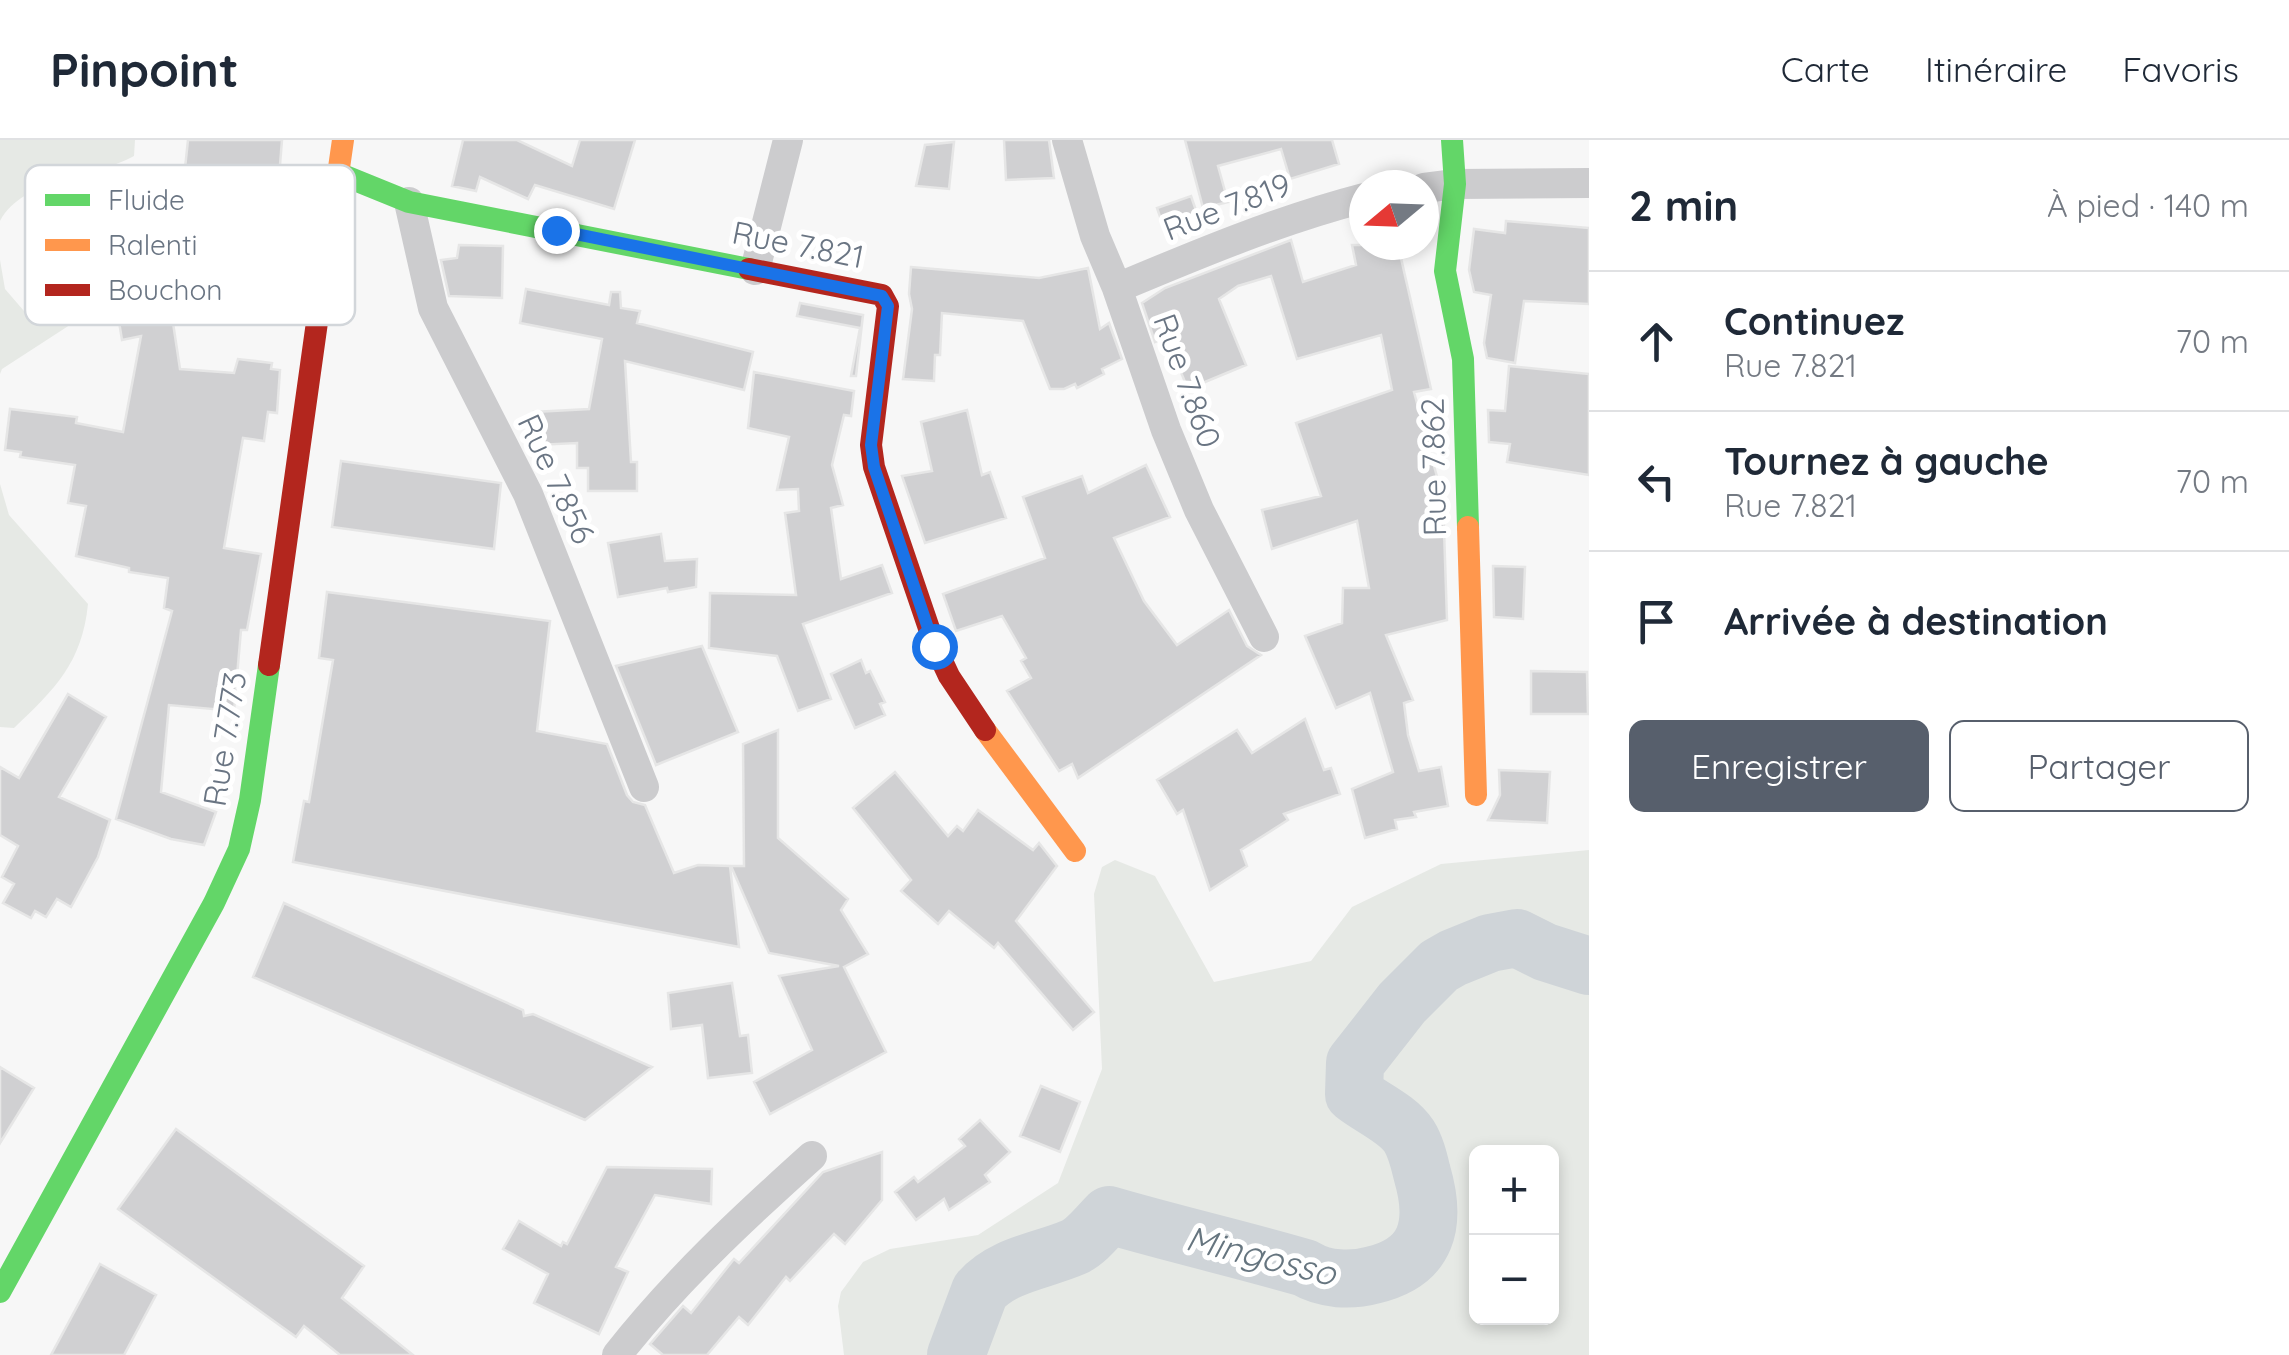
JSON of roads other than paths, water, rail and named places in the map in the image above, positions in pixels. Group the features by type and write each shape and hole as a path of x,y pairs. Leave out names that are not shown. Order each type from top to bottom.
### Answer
{"street":[{"name":"Rue 7.773","path":"341,165 343,140"},
{"path":"755,270 788,140"},
{"name":"Rue 7.860","path":"1067,140 1095,236 1166,430 1198,510 1264,636"},
{"name":"Rue 7.862","path":"1452,140 1454,184 1445,271 1464,359 1476,795"},
{"name":"Rue 7.821","path":"355,180 409,202 882,296 888,306 872,456 934,646 1012,769 1075,851"},
{"path":"1439,186 1589,184"},
{"name":"Rue 7.856","path":"409,202 437,317 528,494 644,788"},
{"name":"Rue 7.819","path":"1117,288 1200,253 1349,202"},
{"name":"Rue 7.773","path":"0,1292 214,904 239,849 250,800 318,325"},
{"path":"617,1355 689,1272 812,1156"}],"waterway":[{"name":"Mingosso","path":"956,1355 980,1291 1012,1269 1079,1244 1109,1215 1330,1277 1365,1277 1406,1261 1417,1250 1428,1224 1420,1164 1404,1130 1354,1094 1355,1063 1402,1003 1439,966 1453,958 1490,943 1517,938 1589,966"}]}
